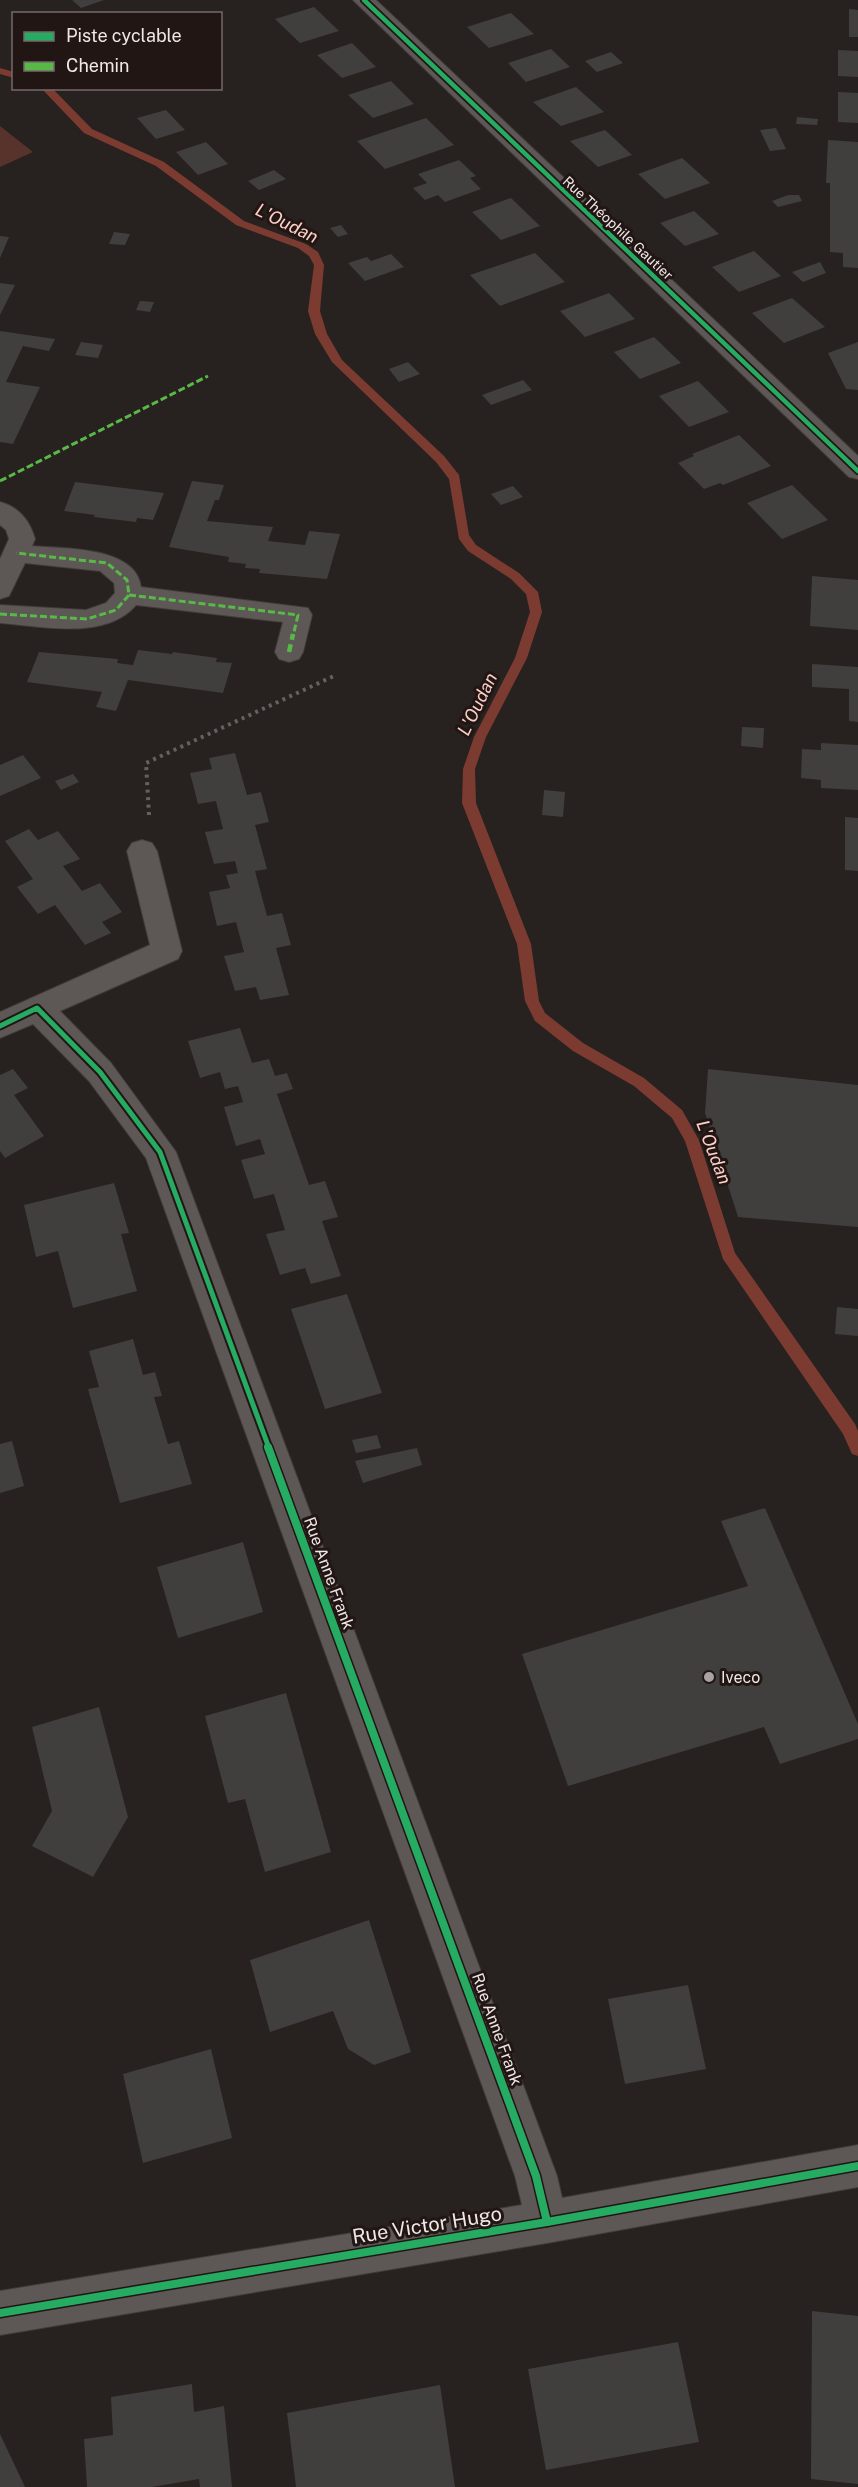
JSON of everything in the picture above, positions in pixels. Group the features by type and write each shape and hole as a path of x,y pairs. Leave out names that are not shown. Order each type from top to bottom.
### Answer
{"street":[{"name":"Rue Théophile Gautier","path":"364,0 858,471"},
{"path":"0,511 18,526 22,540 0,590"},
{"path":"0,614 87,619 116,610 129,595 127,580 107,563 16,553"},
{"path":"129,595 298,615 289,652"},
{"path":"0,1026 167,951 142,851"},
{"name":"Rue Anne Frank","path":"37,1008 100,1072 160,1152 536,2176 547,2222"},
{"name":"Rue Victor Hugo","path":"0,2313 547,2222 858,2166"}],"path":[{"path":"142,851 150,830 146,763 334,676"}],"shaded area":[{"path":"0,126 33,152 0,167"}],"building":[{"path":"72,0 104,0 81,8"},
{"path":"314,7 339,31 300,43 275,19"},
{"path":"849,9 858,10 858,37 849,37"},
{"path":"511,13 534,34 489,48 467,27"},
{"path":"352,43 376,67 342,78 317,55"},
{"path":"551,49 570,67 526,82 508,63"},
{"path":"838,50 858,51 858,77 838,76"},
{"path":"611,52 623,63 597,72 585,61"},
{"path":"391,81 414,104 373,118 348,95"},
{"path":"576,87 604,112 561,126 533,102"},
{"path":"838,92 858,93 858,123 838,122"},
{"path":"166,110 185,130 156,139 137,118"},
{"path":"797,117 818,119 817,125 796,124"},
{"path":"426,118 454,145 385,169 357,141"},
{"path":"776,128 786,149 770,151 760,130"},
{"path":"605,130 632,155 598,167 570,141"},
{"path":"828,140 858,142 858,268 843,267 843,253 830,252 830,183 826,183"},
{"path":"206,142 228,164 198,175 176,152"},
{"path":"682,158 710,183 665,199 638,174"},
{"path":"459,160 476,176 470,178 481,189 445,202 438,195 425,200 413,188 427,183 418,174"},
{"path":"274,170 286,179 259,190 248,181"},
{"path":"788,195 799,195 802,201 778,207 772,201"},
{"path":"511,198 540,226 501,240 472,212"},
{"path":"694,211 719,234 685,246 660,223"},
{"path":"341,225 348,234 338,237 330,228"},
{"path":"114,232 130,234 125,245 109,244"},
{"path":"0,236 9,237 0,258"},
{"path":"754,251 781,276 739,292 712,267"},
{"path":"535,253 565,282 500,306 470,275"},
{"path":"391,254 404,267 365,281 348,263 367,257 371,261"},
{"path":"820,262 826,273 803,282 792,272"},
{"path":"0,283 15,285 0,315"},
{"path":"609,293 635,319 585,337 560,311"},
{"path":"792,298 825,327 784,343 752,313"},
{"path":"140,301 154,302 150,312 136,310"},
{"path":"0,331 55,339 49,351 23,346 6,382 40,387 13,444 0,442"},
{"path":"654,337 681,363 640,379 614,352"},
{"path":"81,342 103,345 98,358 75,355"},
{"path":"858,342 858,390 846,389 828,353"},
{"path":"408,362 420,374 399,382 389,369"},
{"path":"523,380 532,390 491,405 482,395"},
{"path":"698,381 729,412 689,427 659,396"},
{"path":"739,435 771,466 723,485 720,483 704,489 678,463 694,456 692,454"},
{"path":"192,481 224,485 219,500 215,500 207,521 273,527 268,541 305,545 309,531 340,534 327,579 259,573 260,569 245,568 246,564 228,562 229,557 169,547"},
{"path":"75,482 164,493 153,520 137,518 136,522 94,517 95,515 64,511"},
{"path":"792,485 828,520 782,539 747,503"},
{"path":"513,486 523,497 501,505 491,494"},
{"path":"812,576 858,580 858,630 810,626"},
{"path":"138,650 217,658 216,662 232,663 223,693 128,680 116,711 96,707 102,692 27,682 39,652 118,659 117,663 133,665"},
{"path":"812,664 858,667 858,722 849,721 849,689 812,687"},
{"path":"742,727 764,728 763,748 741,746"},
{"path":"821,743 858,745 858,790 821,788 821,780 801,778 802,749 821,750"},
{"path":"235,753 247,795 261,792 269,822 255,825 267,869 255,871 267,916 282,913 291,945 276,948 289,995 260,1000 256,987 235,991 224,956 244,952 236,922 217,926 209,892 230,888 226,875 238,873 235,861 214,864 205,832 223,829 216,801 198,804 190,773 212,769 209,758"},
{"path":"23,755 41,778 0,796 0,765"},
{"path":"73,774 79,782 61,790 55,781"},
{"path":"544,790 565,792 563,817 542,815"},
{"path":"845,817 858,818 858,871 845,870"},
{"path":"29,829 38,840 58,831 80,859 63,866 82,891 100,883 122,912 102,922 111,933 85,945 55,905 38,914 17,887 33,879 5,841"},
{"path":"240,1028 252,1063 269,1059 275,1076 287,1073 293,1089 277,1094 309,1185 325,1181 338,1217 322,1221 341,1276 311,1284 305,1268 280,1275 266,1234 285,1230 274,1194 254,1199 241,1160 265,1154 260,1139 236,1146 224,1107 243,1102 238,1086 225,1089 220,1072 200,1078 188,1041"},
{"path":"13,1069 28,1088 14,1095 44,1136 5,1158 0,1151 0,1075"},
{"path":"708,1069 858,1085 858,1227 738,1217 705,1113"},
{"path":"114,1183 129,1233 121,1234 137,1291 73,1308 58,1251 36,1257 24,1205"},
{"path":"347,1294 382,1393 325,1409 291,1309"},
{"path":"837,1307 858,1309 858,1336 835,1334"},
{"path":"133,1339 143,1375 155,1372 162,1396 154,1397 168,1444 179,1441 192,1484 120,1503 88,1389 99,1387 89,1351"},
{"path":"377,1435 381,1448 356,1453 352,1440"},
{"path":"12,1441 24,1486 0,1493 0,1444"},
{"path":"417,1448 422,1465 363,1483 355,1461"},
{"path":"765,1508 858,1724 858,1739 780,1764 764,1727 568,1786 522,1654 748,1586 721,1521"},
{"path":"243,1542 263,1612 178,1638 157,1567"},
{"path":"286,1693 331,1852 265,1872 245,1799 228,1803 205,1716"},
{"path":"99,1707 128,1817 93,1877 32,1846 52,1811 32,1727"},
{"path":"369,1920 411,2052 374,2065 348,2049 333,2011 270,2032 250,1960"},
{"path":"688,1985 706,2069 625,2084 608,1999"},
{"path":"211,2049 232,2138 143,2163 123,2074"},
{"path":"812,2311 858,2316 858,2484 811,2479"},
{"path":"678,2342 699,2442 546,2470 528,2369"},
{"path":"192,2384 194,2412 224,2406 232,2487 200,2487 199,2479 152,2487 87,2487 84,2439 113,2435 111,2397"},
{"path":"440,2385 455,2487 296,2487 287,2413"},
{"path":"0,2434 25,2487 0,2487"}],"waterway":[{"name":"L'Oudan","path":"0,71 12,74"},
{"name":"L'Oudan","path":"48,90 88,131 160,164 240,223 302,246 314,254 319,265 314,311 321,334 338,362 440,459 455,478 463,536 472,548 515,576 532,592 536,612 521,658 480,737 469,769 469,803 524,944 532,1001 540,1017 578,1047 639,1082 677,1114 692,1140 728,1255 849,1429 858,1449"}],"marked path":[{"path":"0,481 208,376"},
{"path":"0,614 87,619 116,610 129,595 127,580 107,563 16,553"},
{"path":"129,595 298,615 289,652"}],"cycle path":[{"path":"364,0 858,471"},
{"path":"0,1026 37,1008 100,1072 160,1152 536,2176 547,2222"},
{"path":"0,2313 547,2222 858,2166"}],"place":[{"name":"Iveco","path":"709,1677"}]}
